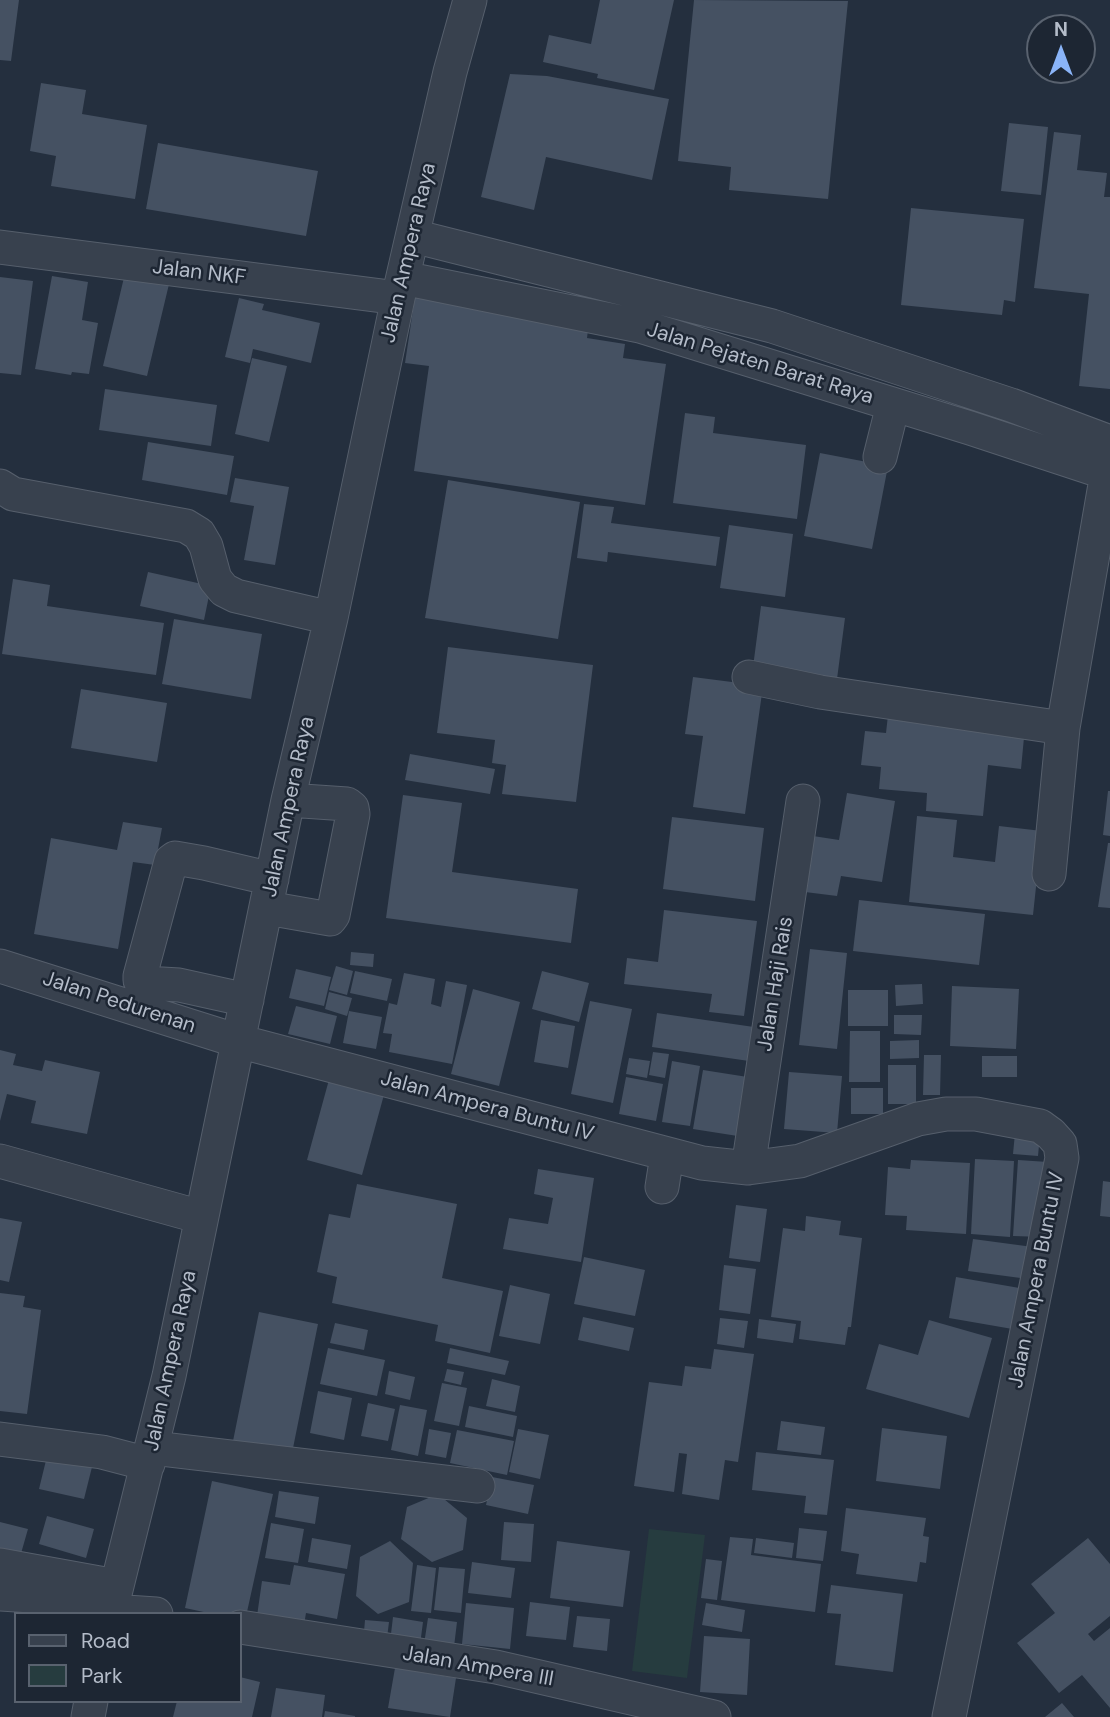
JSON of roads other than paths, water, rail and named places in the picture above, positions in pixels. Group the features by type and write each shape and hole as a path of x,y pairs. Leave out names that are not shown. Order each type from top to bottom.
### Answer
{"street":[{"name":"Jalan Ampera Raya","path":"113,1604 150,1456 288,800 331,618 401,288 450,72 470,0"},
{"name":"Jalan Pejaten Barat Raya","path":"413,236 772,326 1011,405 1109,463"},
{"name":"Jalan NKF","path":"0,247 401,288"},
{"name":"Jalan Pejaten Barat Raya","path":"401,288 640,326 893,405 1109,463"},
{"path":"880,457 893,405"},
{"path":"1049,874 1063,728 1109,463"},
{"path":"0,486 13,494 187,526 199,534 206,546 215,579 224,590 236,596 331,618"},
{"path":"749,677 820,691 1063,728"},
{"path":"247,1000 179,985 145,983 140,980 140,976 171,860 175,858 194,862 330,919 354,814 352,808 346,804 288,800"},
{"name":"Jalan Haji Rais","path":"748,1168 803,801"},
{"name":"Jalan Pedurenan","path":"0,966 238,1041"},
{"name":"Jalan Ampera Buntu IV","path":"238,1041 667,1155 726,1167 748,1168 800,1161 918,1119 946,1114 976,1114 1040,1126 1060,1144 1062,1158 949,1717"},
{"path":"662,1187 667,1155"},
{"path":"0,1161 201,1217"},
{"path":"0,1439 102,1452 478,1486"},
{"path":"0,1565 113,1604 147,1612"},
{"path":"0,1594 113,1604"},
{"name":"Jalan Ampera III","path":"242,1627 496,1667 714,1717"}]}
